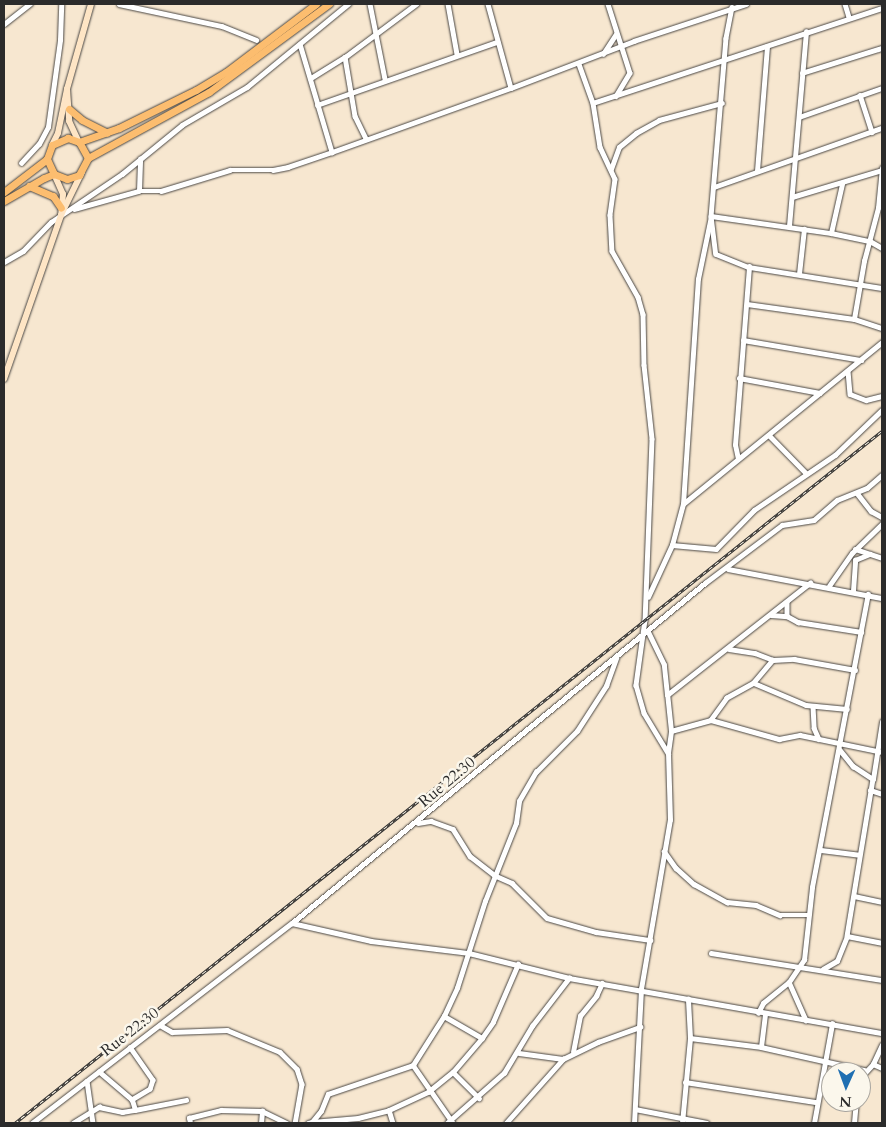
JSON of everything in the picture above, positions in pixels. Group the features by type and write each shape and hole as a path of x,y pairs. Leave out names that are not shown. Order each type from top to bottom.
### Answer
{"main road":[{"path":"4,192 47,159 52,145 62,139 79,142 108,133 211,81 316,4"},
{"path":"47,159 54,174 67,179 82,172 88,158 209,92 329,4"},
{"path":"69,109 82,120 108,133"},
{"path":"79,142 88,158"},
{"path":"4,201 54,174"},
{"path":"29,186 47,191 61,212"}],"street":[{"path":"4,24 30,4"},
{"path":"21,163 39,144 48,127 60,40 61,4"},
{"path":"52,145 58,133 67,89 91,4"},
{"path":"119,4 222,26 256,40"},
{"path":"71,210 182,125 247,87 348,4"},
{"path":"370,4 385,79"},
{"path":"311,78 345,57 416,4"},
{"path":"448,4 457,54"},
{"path":"488,4 511,88"},
{"path":"609,4 620,47 630,72 616,96"},
{"path":"4,262 23,251 61,212 139,191 161,191 230,170 273,170 332,152 579,64 725,6 732,7 746,4"},
{"path":"845,4 849,18"},
{"path":"646,602 672,545 683,504 698,279 711,216 722,103 724,59 732,7"},
{"path":"592,103 882,8"},
{"path":"788,226 796,158 806,32"},
{"path":"602,55 616,34"},
{"path":"318,105 353,90 497,42"},
{"path":"300,44 332,152"},
{"path":"757,171 767,46"},
{"path":"802,73 882,48"},
{"path":"345,57 353,90 355,116 366,139"},
{"path":"579,64 592,103 600,147 611,169 615,184 610,215 612,250 638,297 643,314 644,365 652,439 646,602 636,685 644,713 668,753"},
{"path":"798,117 882,88"},
{"path":"67,89 69,122 79,142"},
{"path":"860,95 872,132"},
{"path":"611,169 619,147 636,133 659,120 722,103"},
{"path":"714,187 882,128"},
{"path":"139,191 140,159"},
{"path":"792,197 842,184 882,169 880,208 860,283 854,319"},
{"path":"4,379 61,212 82,172"},
{"path":"54,174 62,191 61,212"},
{"path":"831,234 842,184"},
{"path":"711,216 788,226 870,241 882,248"},
{"path":"711,216 716,254 749,267 860,283 882,288"},
{"path":"799,274 804,229"},
{"path":"738,459 735,445 749,267"},
{"path":"746,304 854,319 882,328"},
{"path":"743,340 861,360"},
{"path":"683,504 882,342"},
{"path":"848,371 850,394 866,400 882,396"},
{"path":"740,378 820,393"},
{"path":"672,545 716,549 754,510 835,455 882,410"},
{"path":"770,434 806,473"},
{"name":"Rue 22.30","path":"32,1123 292,923 416,824 705,583 728,568 782,524 814,520 837,500 857,493 882,475"},
{"path":"857,493 871,511 882,516"},
{"path":"829,586 855,549 882,524"},
{"path":"855,549 882,558"},
{"path":"853,591 855,560 870,554"},
{"path":"728,568 829,586 882,598"},
{"path":"668,695 729,649 810,583"},
{"path":"758,1012 763,1003 789,982 801,966 808,915 868,594"},
{"path":"786,602 787,616"},
{"path":"771,615 787,616 798,622 861,632"},
{"path":"634,1123 641,989 670,820 668,753 671,731 668,695 664,665 648,632"},
{"path":"729,649 755,653 772,660 794,659 855,670"},
{"path":"310,1123 328,1094 412,1065 444,1016 469,953 494,875 528,782 577,730 606,686 616,658"},
{"path":"711,720 727,698 754,682 772,660"},
{"path":"754,682 814,706 847,709"},
{"path":"814,706 814,728 819,739"},
{"path":"671,731 711,720 779,739 800,735 880,751"},
{"path":"824,969 836,963 847,936 870,790 880,751 882,722"},
{"path":"840,750 852,766 873,779"},
{"path":"870,790 882,794"},
{"path":"416,824 431,821 453,829 470,856 494,875 512,883 546,918 596,932 650,940"},
{"path":"664,850 676,868 694,884 727,902 756,905 780,915 808,915"},
{"path":"821,850 859,855"},
{"path":"854,896 882,902"},
{"path":"292,923 370,941 469,953 569,978 641,989 765,1014 882,1033"},
{"path":"847,936 882,943"},
{"path":"711,953 824,969 882,980"},
{"path":"310,1123 358,1118 389,1110 428,1092 453,1072 482,1038 493,1022 518,964"},
{"path":"412,1065 428,1092 451,1122 504,1074 519,1053 532,1026 569,978"},
{"path":"789,982 806,1020"},
{"path":"574,1052 580,1016 596,996 602,983"},
{"path":"682,1121 690,1038 688,999"},
{"path":"761,1047 765,1014"},
{"path":"444,1016 482,1038"},
{"path":"824,1062 832,1024"},
{"path":"160,1025 172,1032 227,1030 280,1052 297,1069 302,1084 295,1123"},
{"path":"506,1123 563,1059 574,1052 640,1027"},
{"path":"690,1038 761,1047 821,1062"},
{"path":"882,1045 873,1064 882,1068"},
{"path":"130,1048 153,1080 150,1089 132,1100"},
{"path":"519,1053 563,1059"},
{"path":"100,1072 132,1100 135,1110"},
{"path":"453,1072 479,1098"},
{"path":"814,1123 821,1078"},
{"path":"87,1081 93,1123"},
{"path":"685,1082 816,1102"},
{"path":"73,1123 91,1109 104,1108 122,1112 186,1100"},
{"path":"635,1108 682,1121 707,1123"},
{"path":"190,1123 189,1118 214,1110 262,1111 287,1123"},
{"path":"389,1110 393,1123"},
{"path":"261,1123 262,1111"}],"railway":[{"path":"15,1123 882,431"}]}
